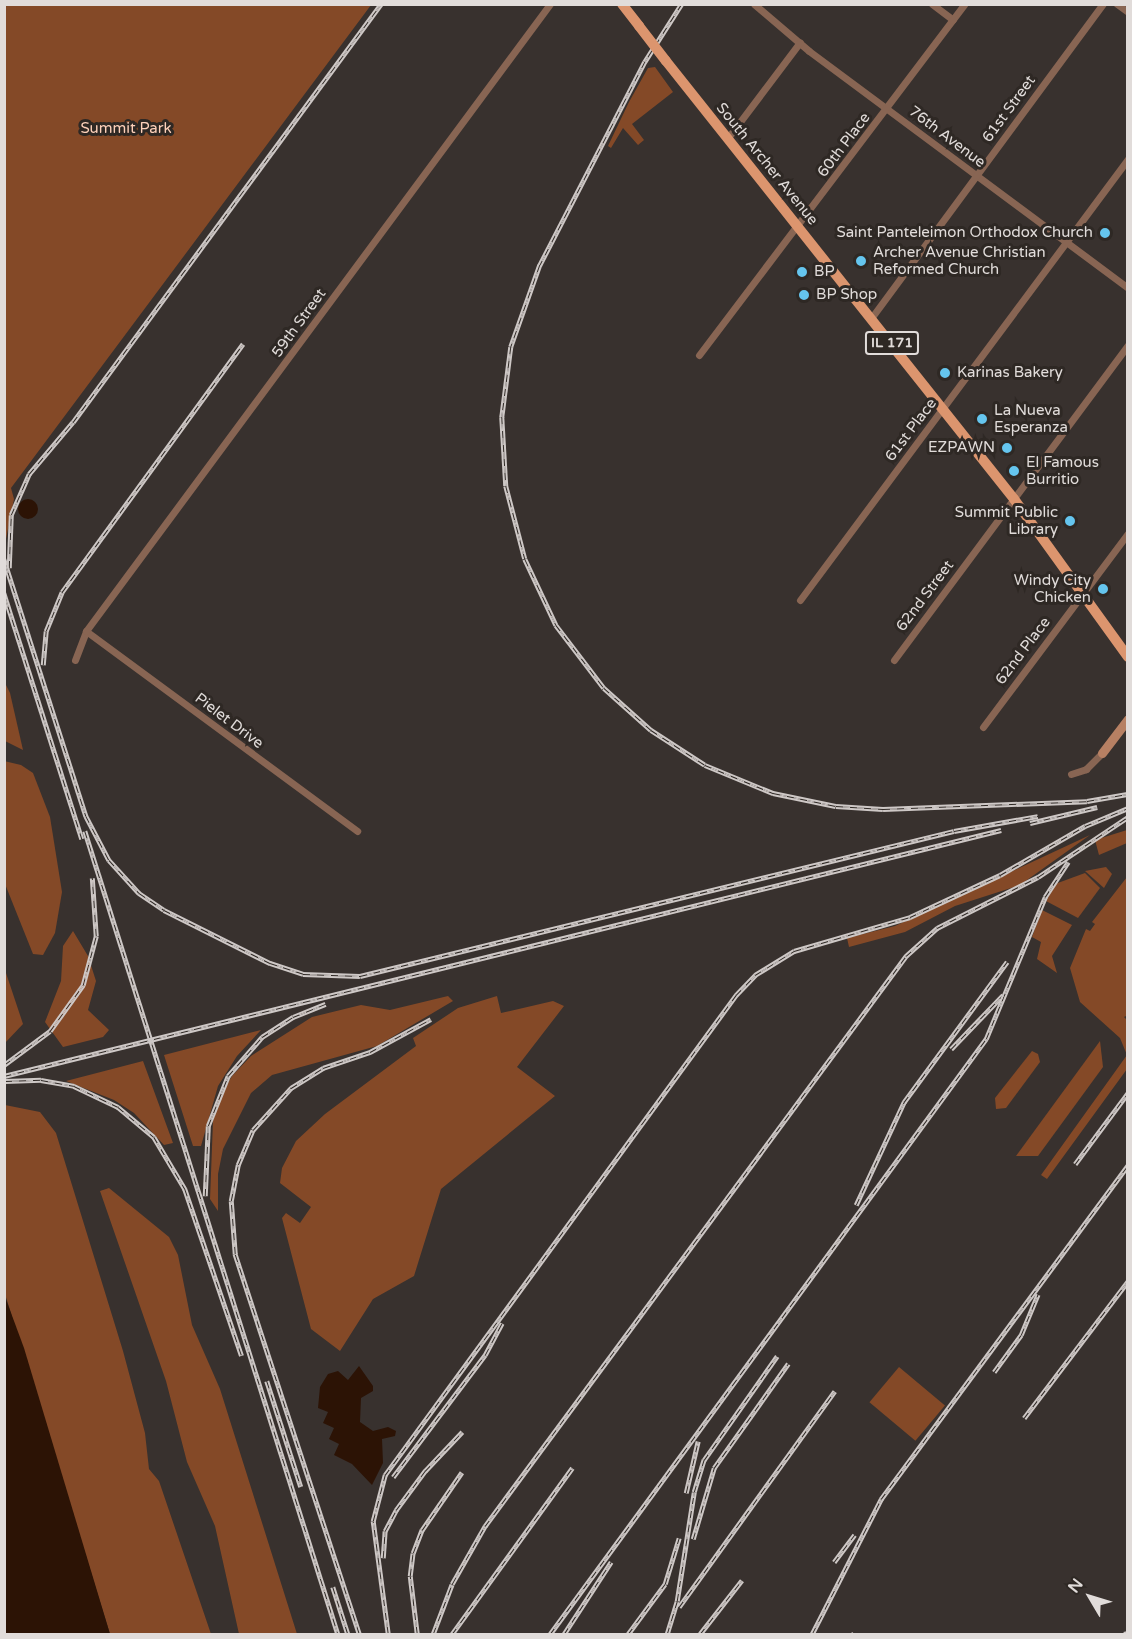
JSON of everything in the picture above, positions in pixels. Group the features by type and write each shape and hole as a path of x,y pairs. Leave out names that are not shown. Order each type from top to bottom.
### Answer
{"main road":[{"name":"South Archer Avenue","path":"622,4 1014,498 1084,592 1128,657"}],"street":[{"name":"59th Street","path":"75,660 86,631 550,4"},
{"name":"76th Avenue","path":"754,4 887,109 1128,288"},
{"path":"932,4 953,20"},
{"name":"60th Place","path":"699,355 798,227 964,4"},
{"name":"61st Street","path":"872,317 1103,4"},
{"path":"1117,4 1128,12"},
{"path":"727,139 800,42"},
{"name":"61st Place","path":"800,600 1128,159"},
{"name":"62nd Street","path":"894,660 1128,345"},
{"name":"62nd Place","path":"983,727 1128,533"},
{"name":"Pielet Drive","path":"86,631 357,831"},
{"path":"1071,774 1086,770 1128,719"}],"green space":[{"name":"Summit Park","path":"5,4 371,5 11,488 14,499 5,544"},
{"path":"655,67 673,92 632,124 644,140 638,145 623,128 611,148 608,146 629,102 648,68"},
{"path":"5,683 10,693 23,750 5,741"},
{"path":"4,761 21,765 33,773 50,817 62,892 55,933 43,955 33,954 5,884"},
{"path":"1127,830 1127,843 1099,855 1095,840"},
{"path":"1090,835 1020,885 955,906 905,932 849,947 847,938 895,926"},
{"path":"1106,867 1112,874 1104,888 1085,871"},
{"path":"1085,873 1100,888 1078,918 1046,901 1055,884"},
{"path":"1127,877 1128,1015 1124,1017 1127,1020 1127,1055 1120,1038 1080,1002 1070,968 1086,929 1090,931 1095,924 1092,922"},
{"path":"1042,910 1072,925 1052,956 1057,973 1037,959 1041,942 1032,937"},
{"path":"73,931 88,956 96,981 88,1010 109,1030 103,1037 63,1047 45,1022 61,981 63,946"},
{"path":"5,970 23,1024 4,1043"},
{"path":"448,996 453,1001 377,1046 272,1075 251,1093 223,1149 218,1174 218,1211 210,1199 213,1121 219,1098 232,1076 251,1056 312,1017 361,1005 390,1010"},
{"path":"497,996 501,1013 553,1001 564,1006 517,1067 555,1096 441,1189 414,1276 373,1299 340,1351 311,1329 282,1218 286,1213 300,1223 311,1207 280,1183 282,1168 296,1141 325,1114 416,1046 413,1038 458,1008"},
{"path":"261,1030 237,1056 218,1086 201,1146 193,1146 164,1055"},
{"path":"1100,1041 1103,1067 1038,1156 1016,1156"},
{"path":"1032,1051 1038,1054 1040,1062 1006,1108 996,1109 995,1098"},
{"path":"1127,1055 1127,1069 1047,1179 1041,1175"},
{"path":"143,1061 173,1143 164,1145 134,1113 114,1100 66,1081"},
{"path":"5,1105 40,1112 56,1133 123,1351 145,1433 149,1469 159,1481 211,1634 110,1634 5,1294"},
{"path":"109,1188 169,1237 178,1255 192,1325 220,1389 297,1634 239,1634 215,1526 187,1462 166,1381 100,1191"},
{"path":"899,1367 945,1406 915,1441 869,1402"}],"shaded area":[{"path":"28,499 35,502 38,509 35,516 28,519 21,516 18,509 21,502"},
{"path":"4,1294 24,1348 110,1634 5,1634"},
{"path":"359,1366 373,1386 373,1391 361,1398 360,1422 373,1431 388,1427 396,1431 395,1436 382,1439 383,1463 372,1485 352,1464 334,1455 339,1444 329,1439 334,1428 323,1423 328,1412 318,1408 320,1387 328,1374 338,1371 348,1380"}],"railway":[{"path":"9,568 11,515 29,474 73,422 381,4"},
{"path":"682,4 645,62 540,265 511,347 502,417 506,486 525,559 556,625 604,688 651,730 705,765 773,793 836,806 883,809 1087,801 1127,794"},
{"path":"43,665 46,631 62,592 243,344"},
{"path":"4,559 86,816 109,860 139,893 164,910 270,963 303,974 360,976 954,831 1038,816"},
{"path":"4,593 82,839"},
{"path":"1030,823 1097,807"},
{"path":"388,1634 373,1521 385,1475 736,995 755,975 794,951 910,917 1000,875 1085,826 1128,808"},
{"path":"433,1634 452,1584 485,1526 906,956 937,928 1038,877 1128,817"},
{"path":"4,1076 1001,830"},
{"path":"85,831 338,1634"},
{"path":"550,1634 986,1039 1045,897 1068,862"},
{"path":"4,1065 50,1031 83,985 96,936 92,878"},
{"path":"856,1205 904,1102 1007,962"},
{"path":"951,1049 1003,995"},
{"path":"205,1196 208,1126 228,1076 262,1037 293,1017 326,1004"},
{"path":"359,1634 235,1254 231,1201 238,1165 253,1130 291,1088 323,1068 370,1052 431,1019"},
{"path":"5,1081 41,1080 74,1086 118,1107 154,1137 185,1189 242,1356"},
{"path":"1075,1164 1128,1093"},
{"path":"812,1634 881,1499 1128,1165"},
{"path":"1024,1418 1128,1281"},
{"path":"994,1372 1021,1335 1038,1294"},
{"path":"393,1477 485,1355 502,1323"},
{"path":"667,1634 677,1601 694,1492 704,1460 777,1356"},
{"path":"693,1539 714,1468 788,1364"},
{"path":"267,1381 301,1487"},
{"path":"679,1607 835,1391"},
{"path":"383,1558 385,1531 396,1510 425,1471 462,1432"},
{"path":"686,1493 698,1441"},
{"path":"452,1634 572,1468"},
{"path":"417,1634 410,1576 413,1553 422,1530 462,1472"},
{"path":"834,1562 854,1535"},
{"path":"628,1634 665,1584 679,1538"},
{"path":"564,1634 611,1562"},
{"path":"700,1634 742,1580"},
{"path":"333,1587 348,1634"},
{"path":"1124,1634 1128,1633"}],"place":[{"name":"Saint Panteleimon Orthodox Church","path":"1105,233"},
{"name":"Archer Avenue Christian Reformed Church","path":"861,261"},
{"name":"BP","path":"802,272"},
{"name":"BP Shop","path":"804,295"},
{"name":"Karinas Bakery","path":"945,373"},
{"name":"La Nueva Esperanza","path":"982,419"},
{"name":"EZPAWN","path":"1007,448"},
{"name":"El Famous Burritio","path":"1014,471"},
{"name":"Summit Public Library","path":"1070,521"},
{"name":"Windy City Chicken","path":"1103,589"}]}
